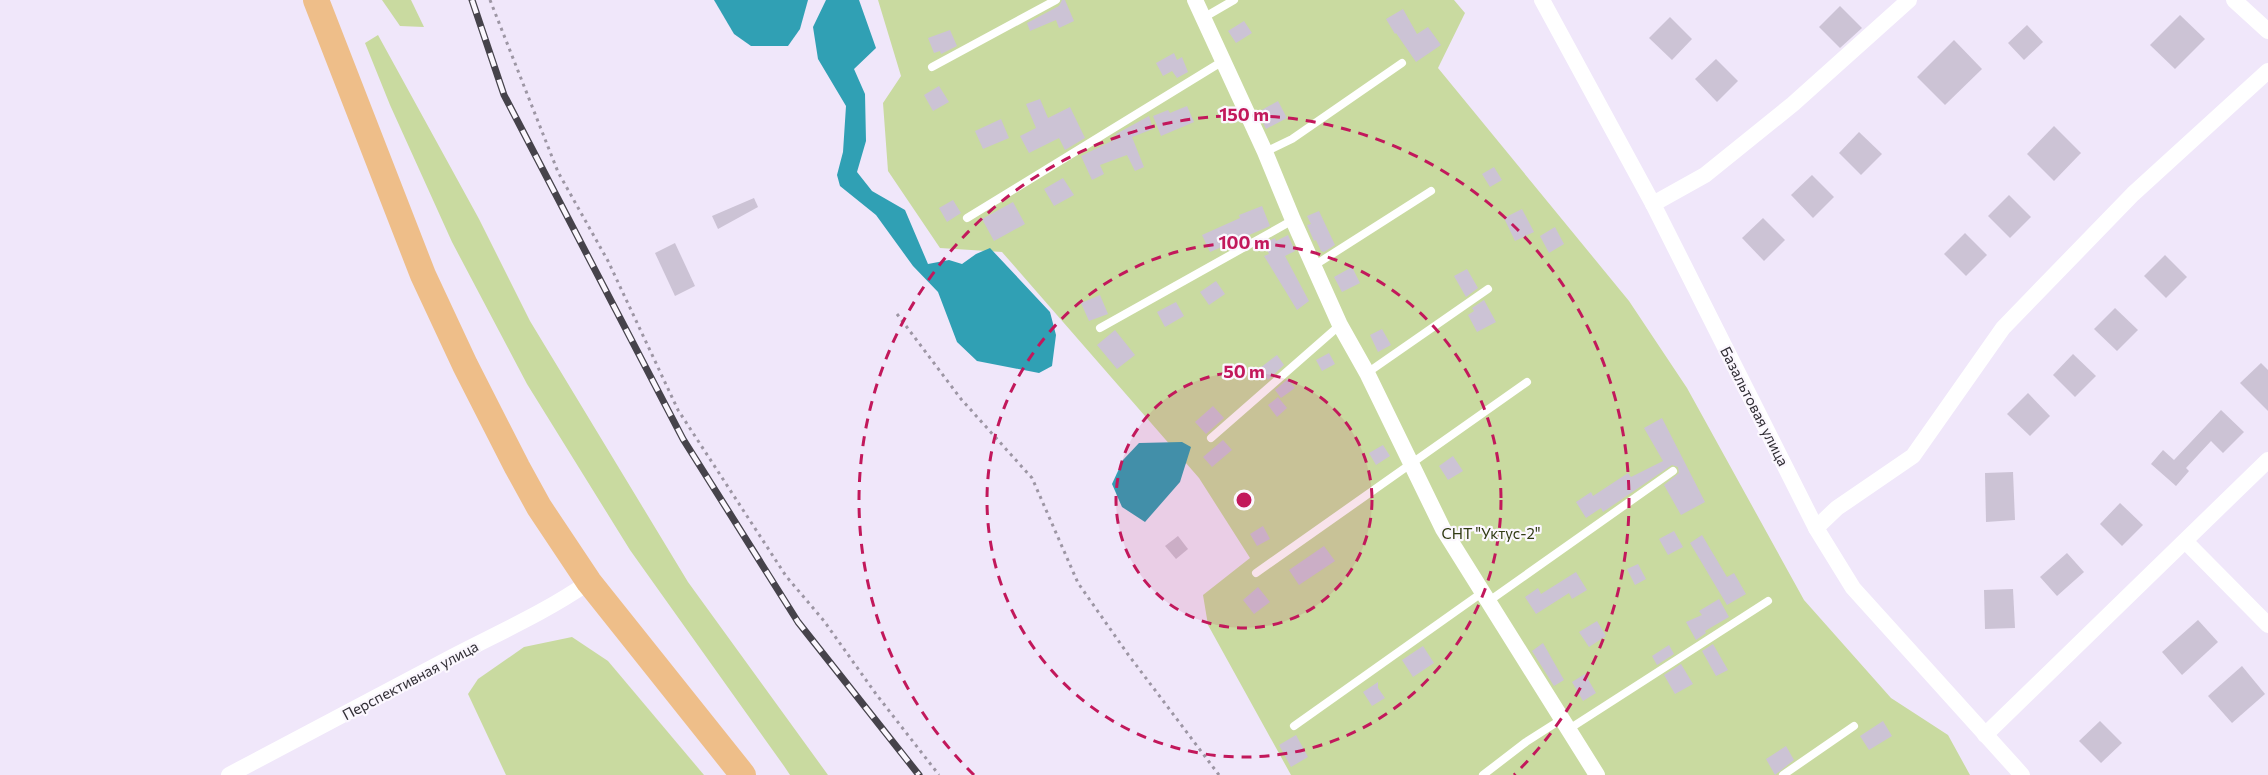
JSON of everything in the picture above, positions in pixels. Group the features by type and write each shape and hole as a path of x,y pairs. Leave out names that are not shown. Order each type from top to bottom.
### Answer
{"main road":[{"path":"316,0 423,275 465,365 540,507 589,582 743,775"}],"street":[{"path":"1195,0 1265,152 1340,325 1367,373 1443,529 1597,775"},
{"name":"Базальтовая улица","path":"1542,0 1653,204 1816,528 1853,588 2022,775"},
{"path":"1653,204 1705,175 1793,104 1909,0"},
{"path":"2234,0 2268,31"},
{"path":"1816,528 1837,508 1913,456 2003,328 2133,194 2268,71"},
{"path":"1985,735 2268,460"},
{"path":"2186,542 2268,625"},
{"name":"Перспективная улица","path":"229,775 461,652 512,628 589,582"}],"lane":[{"path":"932,67 1056,0"},
{"path":"1203,18 1234,0"},
{"path":"967,218 1223,61"},
{"path":"1265,152 1292,139 1402,63"},
{"path":"1315,265 1431,191"},
{"path":"1100,328 1293,220"},
{"path":"1367,373 1488,289"},
{"path":"1211,438 1340,325"},
{"path":"1256,573 1527,382"},
{"path":"1294,726 1673,471"},
{"path":"1483,775 1526,742 1566,724 1768,602"},
{"path":"1783,775 1854,726"}],"path":[{"path":"490,0 558,172 608,261 678,410 786,576 824,621 876,694 939,775"},
{"path":"897,314 962,399 1032,478 1078,583 1127,653 1220,775"}],"green space":[{"path":"382,0 411,0 424,27 400,26"},
{"name":"СНТ \"Уктус-2\"","path":"878,0 1454,0 1465,13 1438,68 1629,301 1687,388 1804,600 1891,698 1948,735 1970,775 1291,775 1208,625 1203,595 1250,558 1199,478 1002,252 940,248 888,171 883,103 901,76"},
{"path":"378,35 479,219 530,321 688,582 828,775 790,775 630,550 527,384 452,242 390,105 365,43"},
{"path":"572,637 608,661 704,775 506,775 468,694 478,679 524,647"}],"water":[{"path":"714,0 808,0 800,29 788,46 751,46 734,34"},
{"path":"826,0 859,0 876,48 854,69 865,94 866,141 857,172 872,191 905,210 928,264 949,260 962,264 990,248 1050,312 1056,335 1052,366 1039,373 977,361 957,342 938,292 913,266 876,215 840,186 837,175 843,152 846,106 818,59 813,27"},
{"path":"1182,442 1191,447 1180,482 1145,522 1122,507 1112,484 1123,460 1139,443"}],"building":[{"path":"1062,0 1065,0 1074,21 1059,28 1056,20 1030,31 1027,23 1059,6"},
{"path":"1840,6 1862,28 1840,48 1819,27"},
{"path":"1403,9 1417,34 1428,27 1441,45 1416,62 1386,19"},
{"path":"2180,15 2205,39 2175,69 2150,45"},
{"path":"1670,17 1692,39 1672,60 1649,38"},
{"path":"1244,21 1252,33 1236,43 1228,31"},
{"path":"2027,25 2043,42 2024,60 2008,43"},
{"path":"950,30 957,46 941,54 940,51 934,53 928,38"},
{"path":"1954,40 1982,69 1945,105 1917,77"},
{"path":"1174,53 1177,60 1182,57 1188,72 1177,78 1172,71 1163,76 1156,63"},
{"path":"1716,59 1738,81 1717,102 1695,79"},
{"path":"939,86 949,102 933,111 924,95"},
{"path":"1040,99 1048,118 1070,107 1085,138 1065,150 1059,138 1029,153 1020,136 1036,128 1026,104"},
{"path":"1278,101 1287,118 1266,129 1258,112"},
{"path":"1187,106 1194,122 1161,136 1153,116 1168,110 1170,113"},
{"path":"1149,116 1153,129 1132,137 1144,167 1135,171 1127,155 1100,165 1104,174 1092,180 1081,156 1118,138 1116,134"},
{"path":"1001,119 1009,138 983,149 975,131"},
{"path":"2054,126 2081,153 2054,181 2027,154"},
{"path":"1859,132 1882,154 1861,175 1839,153"},
{"path":"1494,167 1502,180 1490,187 1482,174"},
{"path":"1812,175 1834,197 1813,218 1791,195"},
{"path":"1063,178 1074,195 1054,206 1044,189"},
{"path":"2009,195 2031,217 2010,238 1988,216"},
{"path":"754,198 758,207 718,229 712,216"},
{"path":"953,200 961,213 947,222 939,208"},
{"path":"1013,202 1025,224 994,241 982,219"},
{"path":"1262,206 1270,226 1210,252 1202,235 1240,218 1239,215"},
{"path":"1522,209 1534,232 1515,241 1504,218"},
{"path":"1319,211 1335,245 1324,252 1321,251 1316,240 1314,241 1307,225 1311,224 1307,216"},
{"path":"1763,218 1785,240 1764,261 1742,238"},
{"path":"1555,227 1564,244 1549,253 1540,236"},
{"path":"1965,233 1987,255 1966,276 1944,254"},
{"path":"1288,235 1295,251 1285,256 1309,301 1297,310 1264,256 1269,254 1264,243 1275,238 1276,241"},
{"path":"675,243 695,286 675,296 655,253"},
{"path":"2165,255 2187,277 2166,298 2144,276"},
{"path":"1352,267 1360,283 1342,292 1334,277"},
{"path":"1467,269 1478,288 1466,297 1454,276"},
{"path":"1216,281 1225,294 1209,305 1200,292"},
{"path":"1100,295 1108,314 1089,321 1081,303"},
{"path":"1484,300 1496,322 1477,332 1468,315 1474,311 1472,308"},
{"path":"1176,302 1184,316 1165,327 1157,312"},
{"path":"2115,308 2138,330 2117,351 2094,329"},
{"path":"1382,329 1391,345 1378,352 1370,335"},
{"path":"1115,330 1135,355 1117,369 1097,345"},
{"path":"1329,353 1335,364 1322,371 1316,360"},
{"path":"2073,354 2096,376 2075,397 2053,375"},
{"path":"1277,355 1284,365 1268,380 1260,368"},
{"path":"2261,363 2268,370 2268,411 2240,383"},
{"path":"1288,379 1295,388 1281,398 1275,390"},
{"path":"2028,393 2050,416 2030,436 2007,414"},
{"path":"1278,397 1287,408 1277,417 1268,405"},
{"path":"1213,406 1224,418 1206,434 1195,422"},
{"path":"2221,410 2244,432 2223,453 2211,441 2186,468 2189,471 2176,486 2151,464 2163,450 2174,460"},
{"path":"1662,418 1705,502 1681,515 1664,485 1679,473 1678,467 1672,465 1603,512 1601,508 1586,518 1576,502 1591,492 1593,496 1628,473 1631,477 1663,461 1644,428"},
{"path":"1223,440 1232,450 1212,467 1203,457"},
{"path":"1383,445 1390,456 1376,465 1369,453"},
{"path":"1453,456 1463,471 1448,480 1439,466"},
{"path":"2013,472 2015,520 1986,522 1985,473"},
{"path":"2120,503 2143,525 2122,546 2100,524"},
{"path":"1263,526 1270,539 1257,546 1250,534"},
{"path":"1674,531 1683,547 1668,555 1659,539"},
{"path":"1702,535 1727,577 1734,573 1746,594 1727,605 1690,543"},
{"path":"1178,536 1188,549 1176,559 1165,546"},
{"path":"1324,546 1335,561 1299,585 1289,570"},
{"path":"2067,553 2084,572 2057,596 2040,577"},
{"path":"1638,564 1646,579 1635,585 1627,569"},
{"path":"1576,572 1587,590 1572,599 1569,593 1536,614 1525,597 1538,588 1541,594"},
{"path":"1258,587 1270,602 1254,614 1243,600"},
{"path":"2013,589 2015,628 1985,629 1984,590"},
{"path":"1719,599 1729,617 1705,631 1706,633 1696,640 1686,622 1702,615 1699,611"},
{"path":"2198,620 2218,642 2182,675 2162,652"},
{"path":"1597,621 1606,636 1589,647 1579,632"},
{"path":"1543,643 1564,680 1554,686 1532,651"},
{"path":"1713,644 1728,670 1716,676 1702,651"},
{"path":"1669,645 1674,654 1657,665 1652,656"},
{"path":"1423,646 1434,663 1413,677 1402,660"},
{"path":"1681,664 1693,684 1675,694 1664,675"},
{"path":"2242,666 2265,694 2232,723 2208,696"},
{"path":"1585,674 1596,693 1583,701 1572,682"},
{"path":"1378,682 1378,688 1385,698 1372,706 1363,692"},
{"path":"1883,721 1892,736 1869,750 1860,736"},
{"path":"2100,721 2122,743 2101,763 2079,741"},
{"path":"1296,735 1308,757 1291,767 1279,745"},
{"path":"1786,746 1794,760 1775,775 1766,759"}],"railway":[{"path":"472,0 504,95 683,439 798,622 919,775"}]}
